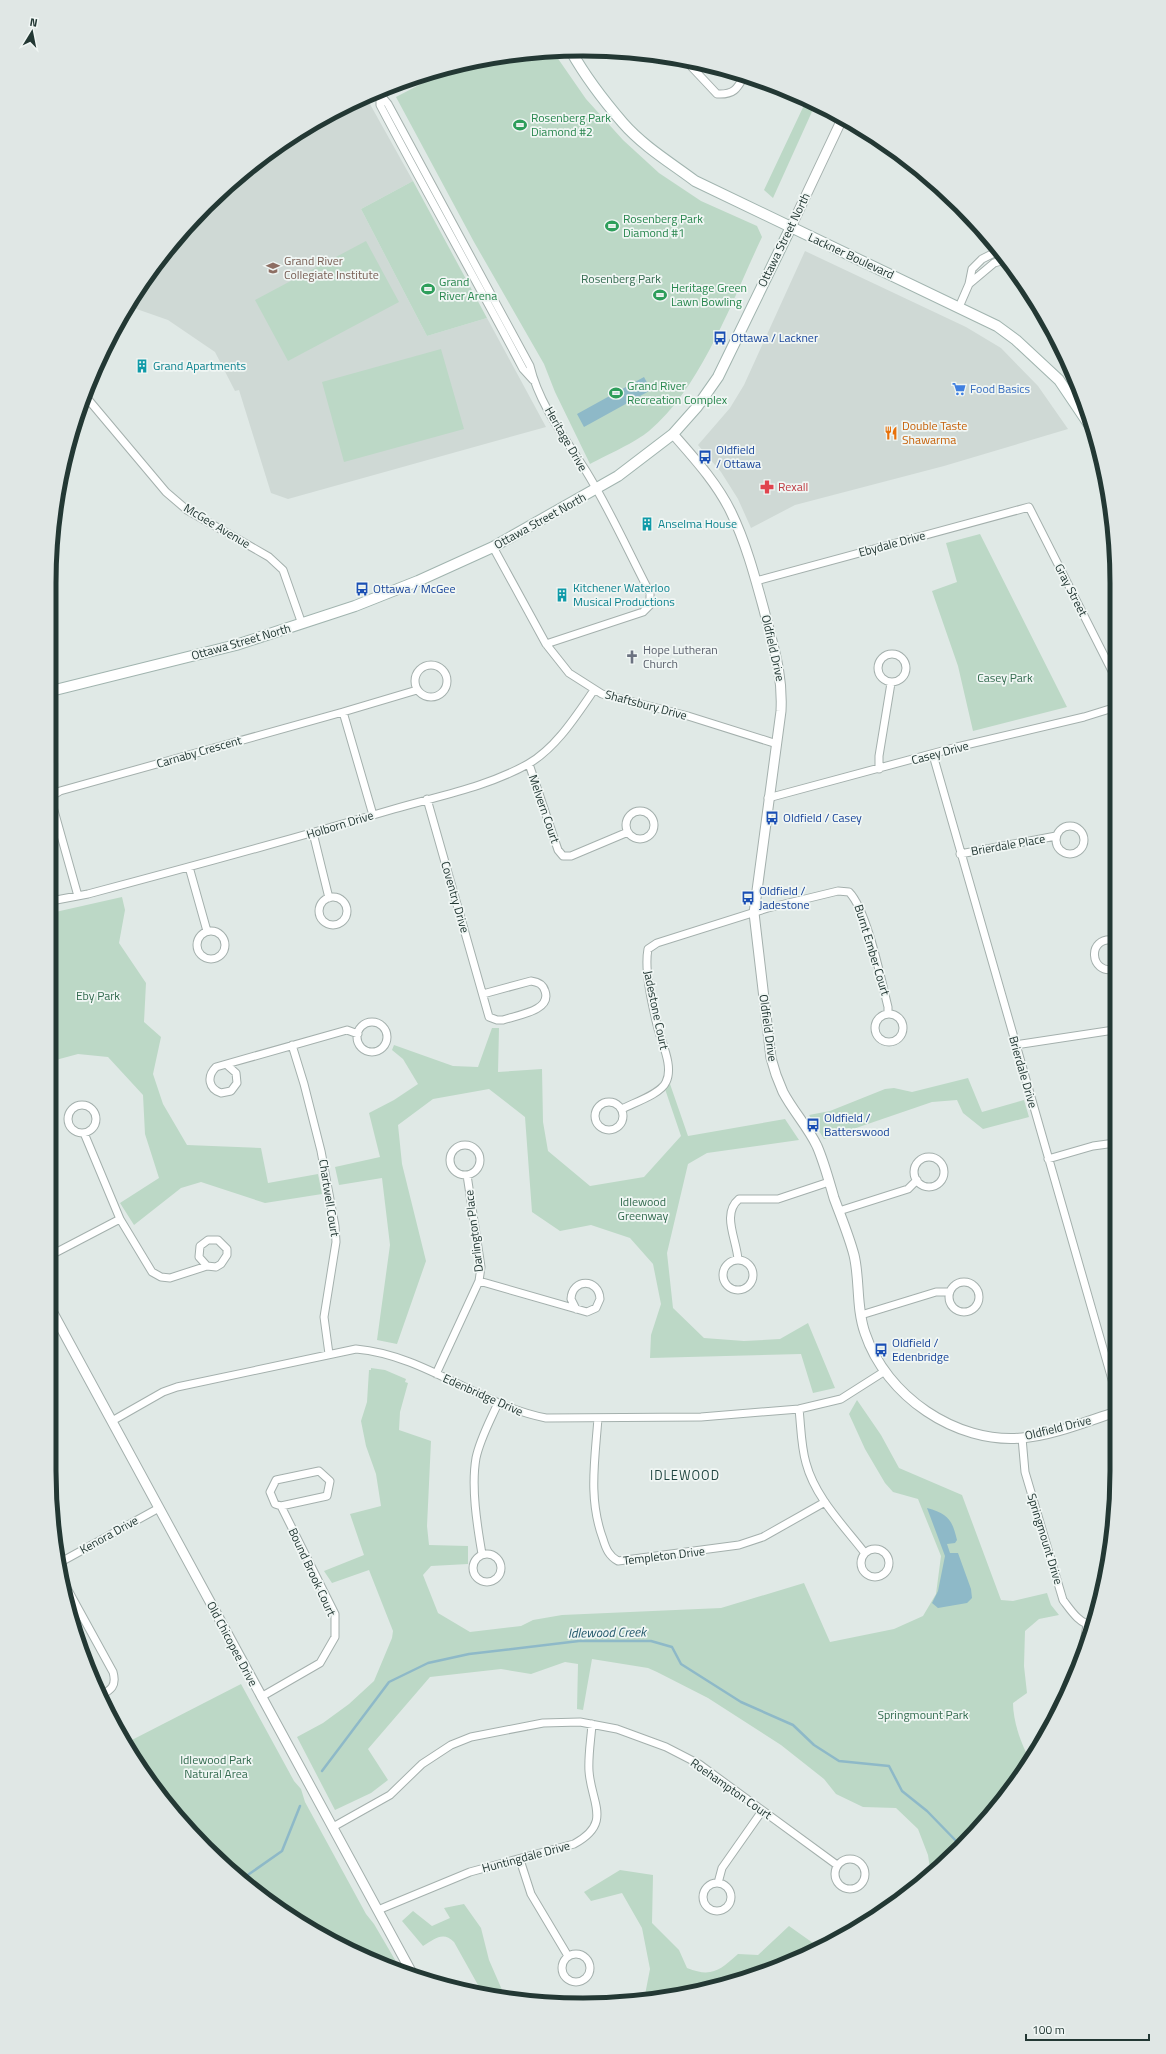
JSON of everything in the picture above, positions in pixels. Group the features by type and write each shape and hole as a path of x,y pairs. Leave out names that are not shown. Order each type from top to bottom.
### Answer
{"main road":[{"name":"Lackner Boulevard","path":"574,56 578,64 624,124 654,150 695,181 997,326 1016,340 1049,370 1065,388 1082,414"},
{"name":"Ottawa Street North","path":"56,690 236,645 355,606 418,581 494,546 596,490 630,468 674,434 697,407 718,377 784,239 792,227"}],"street":[{"path":"692,67 717,94 728,95 736,90 742,81"},
{"name":"Heritage Drive","path":"380,96 388,104 423,168 468,259"},
{"name":"Heritage Drive","path":"379,97 380,105 416,172 530,366 534,380 564,439 596,490 650,593 650,605 643,612 557,639 546,644"},
{"name":"Ottawa Street North","path":"792,227 840,124"},
{"path":"416,172 423,168"},
{"path":"959,307 969,284 972,269 982,259 994,253"},
{"path":"969,284 994,263 1000,261"},
{"name":"McGee Avenue","path":"89,400 166,492 187,510 269,557 283,570 302,624"},
{"name":"Oldfield Drive","path":"674,434 708,474 731,511 756,581 779,667 782,687 777,744 768,798 754,913 771,1058 776,1075 784,1093 816,1145 830,1182 854,1255 861,1315 865,1333 885,1371 900,1389 918,1406 937,1418 973,1434 1022,1438 1045,1434 1110,1414"},
{"name":"Ebydale Drive","path":"756,581 1029,507"},
{"name":"Gray Street","path":"1029,507 1110,666"},
{"name":"Shaftsbury Drive","path":"494,546 546,644 569,673 594,690 611,697 688,716 777,744"},
{"path":"892,654 902,657 906,666 906,671 901,680 891,682 882,679 877,668 881,659 892,654"},
{"path":"434,665 442,669 447,681 442,693 430,697 424,696 417,690 414,683 415,677 421,668 434,665"},
{"path":"879,769 879,756 891,682"},
{"path":"372,815 343,712 417,690"},
{"name":"Holborn Drive","path":"56,900 78,896 189,867 492,781 529,764 549,748 573,720 594,690"},
{"name":"Casey Drive","path":"768,798 932,754 1077,719 1110,709"},
{"name":"Carnaby Crescent","path":"56,794 60,791 343,712"},
{"name":"Brierdale Drive","path":"932,754 1110,1370"},
{"name":"Melvern Court","path":"529,764 558,850 563,856 571,856 628,832"},
{"name":"Coventry Drive","path":"427,799 489,1017 497,1020 503,1020 542,1007 546,1002 544,987 538,982 531,981 483,994"},
{"path":"633,812 646,812 652,817 654,828 648,838 636,839 628,832 627,820 633,812"},
{"name":"Carnaby Crescent","path":"56,818 78,896"},
{"name":"Brierdale Place","path":"960,854 973,850 1056,836 1062,828 1073,826 1080,830 1084,841 1080,850 1075,853 1065,853 1057,846 1056,836"},
{"path":"313,833 329,898"},
{"path":"189,867 207,931"},
{"name":"Burnt Ember Court","path":"754,913 768,908 838,891 849,892 857,899 888,1007 888,1014"},
{"path":"329,898 337,898 346,906 347,910 345,919 336,925 325,923 318,913 321,903 329,898"},
{"name":"Jadestone Court","path":"622,1109 660,1090 666,1082 669,1068 657,1024 646,961 648,949 657,943 754,913"},
{"path":"207,931 217,932 224,938 226,943 224,953 215,959 205,958 198,950 198,940 201,934 207,931"},
{"path":"1110,940 1102,941 1097,945 1094,954 1095,959 1102,968 1110,969"},
{"path":"888,1014 897,1017 904,1026 901,1036 892,1043 882,1041 875,1031 877,1021 884,1015 888,1014"},
{"path":"375,1023 384,1028 387,1039 383,1048 377,1051 369,1052 361,1046 358,1034 365,1024 375,1023"},
{"path":"227,1065 236,1073 237,1083 231,1091 221,1093 210,1084 210,1075 216,1067 347,1030 358,1034"},
{"path":"1015,1045 1110,1031"},
{"name":"Chartwell Court","path":"292,1045 304,1084 321,1151 335,1226 336,1242 324,1317 329,1354"},
{"path":"614,1102 622,1109 623,1121 617,1128 608,1131 598,1126 595,1111 602,1103 614,1102"},
{"path":"83,1104 92,1109 96,1118 94,1127 84,1133 77,1132 72,1129 68,1119 72,1108 83,1104"},
{"path":"84,1133 120,1218 152,1272 157,1275 170,1278 208,1266 216,1267 225,1260 227,1249 223,1243 218,1240 208,1240 200,1246 199,1257 208,1266"},
{"path":"1048,1159 1093,1146 1110,1144"},
{"name":"Darlington Place","path":"461,1146 474,1148 480,1158 478,1168 467,1175 457,1173 453,1169 450,1161 453,1152 461,1146"},
{"path":"929,1157 941,1162 944,1173 938,1184 926,1186 917,1180 915,1172 917,1164 920,1161 929,1157"},
{"name":"Darlington Place","path":"436,1374 479,1281 480,1267 467,1175"},
{"path":"839,1211 908,1189 917,1180"},
{"path":"738,1260 730,1218 730,1210 739,1199 778,1199 830,1182"},
{"path":"56,1252 120,1218"},
{"path":"738,1260 749,1265 753,1277 749,1285 738,1290 727,1286 722,1274 727,1264 738,1260"},
{"path":"479,1281 576,1309 587,1312 596,1308 600,1299 600,1294 594,1285 586,1283 581,1284 574,1289 571,1299 576,1309"},
{"path":"968,1281 976,1286 979,1301 976,1306 969,1311 959,1311 950,1303 950,1292 957,1283 968,1281"},
{"path":"861,1315 936,1292 950,1292"},
{"name":"Old Chicopee Drive","path":"56,1318 261,1697 411,1969"},
{"name":"Edenbridge Drive","path":"112,1421 164,1392 177,1387 356,1349 378,1351 399,1357 498,1403 530,1415 546,1418 701,1417 799,1408 841,1399 885,1371"},
{"path":"482,1554 474,1479 477,1457 484,1434 498,1403"},
{"path":"799,1408 806,1463 812,1482 825,1502 864,1552"},
{"name":"Templeton Drive","path":"598,1418 594,1505 596,1520 608,1553 618,1561 739,1545 764,1537 825,1502"},
{"name":"Springmount Drive","path":"1022,1438 1025,1472 1063,1600 1073,1613 1087,1623"},
{"name":"Bound Brook Court","path":"261,1697 320,1663 335,1637 335,1614 281,1506 275,1504 270,1492 276,1480 319,1471 330,1482 327,1496 281,1506"},
{"name":"Kenora Drive","path":"64,1560 159,1508"},
{"path":"873,1548 884,1551 889,1561 886,1572 877,1577 865,1574 860,1562 864,1552 873,1548"},
{"path":"482,1554 492,1554 500,1562 500,1573 492,1581 481,1581 473,1573 474,1560 482,1554"},
{"path":"71,1596 113,1672 114,1683 111,1690 105,1693"},
{"name":"Roehampton Court","path":"333,1826 390,1795 422,1764 451,1745 471,1737 543,1723 580,1722 617,1729 673,1750 699,1764 837,1865"},
{"name":"Huntingdale Drive","path":"378,1910 470,1872 520,1860 574,1844 585,1838 593,1830 597,1820 598,1809 589,1771 592,1724"},
{"path":"718,1883 722,1868 762,1811"},
{"path":"520,1860 531,1894 568,1956"},
{"path":"844,1860 857,1860 864,1870 863,1881 854,1888 843,1887 838,1884 835,1875 837,1865 844,1860"},
{"path":"718,1883 727,1887 732,1897 727,1908 718,1912 707,1908 702,1898 703,1893 708,1886 718,1883"},
{"path":"576,1953 581,1954 589,1961 591,1970 585,1979 574,1982 564,1976 562,1966 568,1956 576,1953"}],"shaded area":[{"name":"Grand River Collegiate Institute","path":"369,102 413,181 361,209 427,336 487,318 546,427 288,499 271,493 239,390 235,391 215,352 168,320 134,308 165,262 210,210 262,165 290,145 350,110"},
{"path":"805,251 966,327 1001,348 1038,386 1068,429 944,466 795,505 751,528 738,499 721,472 698,445 730,408 744,385"}],"green space":[{"name":"Rosenberg Park","path":"557,57 586,99 623,140 659,173 701,201 757,226 762,237 714,340 685,391 668,413 649,431 629,444 590,464 555,392 544,364 474,242 396,97 430,79 447,74 480,66"},
{"path":"804,105 813,109 773,198 764,190"},
{"path":"413,181 487,318 427,336 361,209"},
{"path":"366,241 399,302 288,361 255,300"},
{"path":"441,349 464,429 344,462 322,382"},
{"name":"Casey Park","path":"980,534 1067,707 973,731 958,666 932,591 957,582 946,543"},
{"name":"Eby Park","path":"122,897 125,910 119,943 146,983 144,1022 161,1037 153,1074 163,1104 187,1145 261,1148 268,1183 318,1174 322,1194 265,1203 201,1182 181,1188 134,1225 120,1203 159,1178 145,1134 143,1095 108,1057 78,1054 56,1060 56,912"},
{"name":"Idlewood Greenway","path":"492,1028 499,1028 498,1072 542,1069 543,1122 548,1151 590,1186 644,1177 681,1136 665,1089 670,1084 688,1136 785,1119 799,1140 707,1153 688,1164 667,1253 673,1308 704,1338 744,1341 780,1339 808,1323 835,1388 813,1393 801,1354 650,1358 651,1335 661,1304 653,1264 630,1238 591,1225 560,1231 532,1212 525,1117 489,1089 433,1099 398,1125 402,1164 426,1261 397,1344 377,1340 390,1245 382,1178 339,1185 335,1167 380,1157 369,1113 394,1100 418,1084 403,1059 392,1050 394,1045 453,1066 478,1067"},
{"path":"968,1078 982,1112 1024,1100 1029,1117 983,1129 963,1113 957,1100 932,1102 824,1139 809,1115 830,1111 885,1089 894,1088 912,1092"},
{"name":"Springmount Park","path":"371,1368 385,1370 406,1379 405,1382 408,1383 400,1412 399,1430 431,1441 427,1526 429,1545 468,1546 468,1564 431,1566 423,1575 438,1613 470,1632 521,1626 533,1620 562,1615 721,1608 804,1583 830,1642 894,1629 923,1616 936,1594 941,1556 918,1499 893,1492 885,1483 865,1449 849,1414 857,1400 881,1435 899,1468 962,1495 1001,1600 1013,1601 1047,1593 1051,1605 1059,1615 1039,1619 1025,1631 1024,1666 1027,1693 1013,1703 1013,1710 1018,1732 1027,1754 1001,1792 979,1818 956,1844 930,1867 928,1855 918,1829 896,1808 863,1807 836,1794 824,1779 781,1745 708,1698 657,1672 648,1668 592,1659 583,1710 577,1709 578,1664 565,1662 531,1674 501,1669 430,1677 368,1749 388,1780 371,1793 335,1810 297,1737 323,1723 349,1704 374,1681 392,1638 393,1631 369,1570 332,1583 324,1571 364,1555 350,1514 381,1506 376,1474 366,1446 361,1421 367,1402 369,1370 371,1370"},
{"name":"Idlewood Park Natural Area","path":"241,1684 294,1781 301,1789 305,1802 366,1914 374,1924 397,1964 350,1944 319,1927 262,1889 210,1844 187,1818 165,1792 145,1764 131,1740"},
{"path":"620,1870 653,1875 652,1923 679,1950 687,1968 696,1971 715,1971 738,1954 758,1955 789,1926 815,1944 785,1958 719,1980 686,1988 645,1994 650,1969 642,1928 622,1893 591,1901 584,1892"},
{"path":"464,1904 481,1928 489,1960 503,1991 480,1988 454,1942 450,1939 446,1937 439,1937 423,1946 402,1921 413,1911 432,1926 450,1918 444,1908"}],"water":[{"path":"644,377 651,390 584,427 577,414"},
{"path":"927,1508 944,1515 951,1522 957,1540 955,1543 947,1544 950,1553 958,1553 971,1589 972,1598 967,1603 938,1608 932,1603 938,1591 945,1556"}],"waterway":[{"name":"Idlewood Creek","path":"322,1771 389,1682 428,1663 469,1654 579,1641 651,1641 672,1647 681,1664 741,1702 793,1725 814,1745 839,1761 889,1766 902,1791 927,1811 957,1842"},
{"name":"Idlewood Creek","path":"246,1876 282,1851 300,1806"}],"place":[{"name":"Rosenberg Park Diamond #2","path":"520,125"},
{"name":"Rosenberg Park Diamond #1","path":"612,226"},
{"name":"Grand River Collegiate Institute","path":"273,268"},
{"name":"Grand River Arena","path":"428,289"},
{"name":"Heritage Green Lawn Bowling","path":"660,295"},
{"name":"Ottawa / Lackner","path":"720,338"},
{"name":"Grand Apartments","path":"142,366"},
{"name":"Food Basics","path":"959,389"},
{"name":"Grand River Recreation Complex","path":"616,393"},
{"name":"Double Taste Shawarma","path":"891,433"},
{"name":"Oldfield / Ottawa","path":"705,457"},
{"name":"Rexall","path":"767,487"},
{"name":"Anselma House","path":"647,524"},
{"name":"Ottawa / McGee","path":"362,589"},
{"name":"Kitchener Waterloo Musical Productions","path":"562,595"},
{"name":"Hope Lutheran Church","path":"632,657"},
{"name":"Oldfield / Casey","path":"772,818"},
{"name":"Oldfield / Jadestone","path":"748,898"},
{"name":"Oldfield / Batterswood","path":"813,1125"},
{"name":"Oldfield / Edenbridge","path":"881,1350"}],"district":[{"name":"IDLEWOOD","path":"685,1475"}]}
